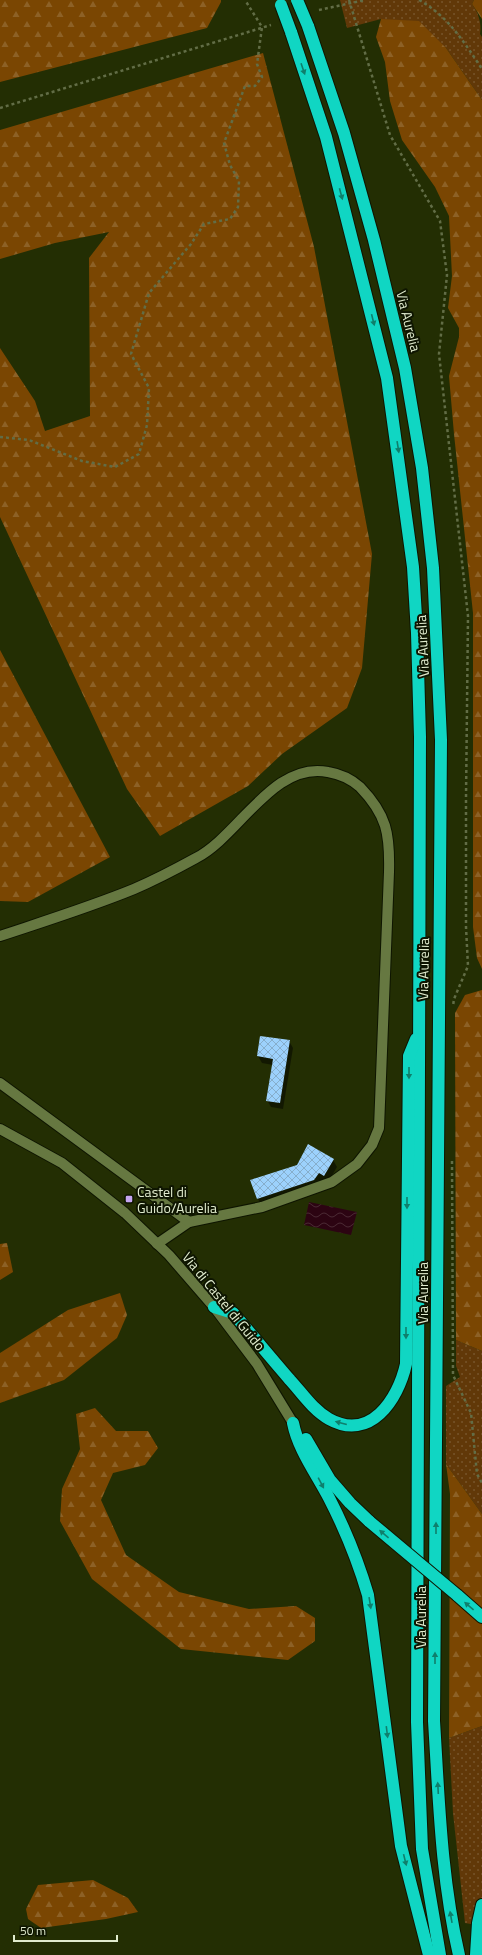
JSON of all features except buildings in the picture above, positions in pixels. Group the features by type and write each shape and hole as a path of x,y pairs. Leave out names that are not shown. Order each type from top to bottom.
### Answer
{"highway":[{"name":"Via Aurelia","path":"297,0 308,26 344,133 374,240 405,368 422,468 432,568 441,740 434,1721 441,1846 450,1917 459,1955"},
{"name":"Via Aurelia","path":"280,2 326,137 387,378 402,475 413,566 417,633 420,737 417,1722 422,1849 440,1955"},
{"path":"214,1307 233,1313 312,1405 328,1418 345,1425 360,1424 375,1418 386,1409 395,1397 402,1381 406,1364 409,1056 418,1036"},
{"path":"293,1422 304,1435 330,1480 350,1503 370,1522 482,1616"},
{"path":"293,1422 296,1437 329,1499 356,1557 368,1595 401,1846 429,1955"},
{"path":"476,1955 478,1923 482,1905"}],"street":[{"path":"0,936 135,889 200,856 278,785 305,771 317,770 346,778 362,790 379,811 387,829 390,852 379,1128 374,1139 357,1164 332,1182 262,1207 189,1222 157,1244"},
{"path":"0,1083 189,1222"},
{"name":"Via di Castel di Guido","path":"0,1128 62,1163 125,1213 157,1244 214,1307 257,1364 293,1422"}],"path":[{"path":"0,437 28,440 82,461 115,467 139,454 147,425 149,388 131,354 149,293 191,244 204,224 230,219 238,207 239,182 230,165 224,143 245,86 255,86 262,76 257,64 262,27 245,0"},
{"path":"319,10 350,2 365,0"},
{"path":"419,0 434,9 455,30 482,68"},
{"path":"0,108 270,25"}],"shaded area":[{"path":"340,0 474,0 472,4 479,18 480,34 482,37 482,100 446,48 381,19 347,28"},
{"path":"456,1340 482,1351 482,1514 446,1464 446,1386 460,1377 456,1366"},
{"path":"482,1726 482,1926 465,1923 453,1813 449,1738"}],"green space":[{"path":"0,0 221,0 221,2 207,28 0,82"},
{"path":"474,0 482,0 482,19 472,4"},
{"path":"381,19 419,21 446,48 482,100 482,969 477,958 473,927 473,613 449,376 459,337 459,328 448,308 452,276 449,216 435,187 402,140 390,101 385,62 376,37"},
{"path":"263,53 314,247 372,554 362,668 347,708 282,754 248,786 160,836 127,789 0,517 0,348 35,401 45,431 90,416 89,258 109,232 55,243 0,259 0,130"},
{"path":"0,650 110,857 28,902 0,901"},
{"path":"482,990 482,1351 456,1340 455,1013 465,995"},
{"path":"7,1243 13,1272 0,1280 0,1244"},
{"path":"120,1293 127,1315 117,1338 64,1380 0,1403 0,1353 68,1310"},
{"path":"95,1408 116,1431 148,1431 158,1448 145,1465 113,1473 101,1500 126,1555 179,1592 249,1609 296,1606 315,1618 315,1641 288,1660 181,1649 92,1579 60,1521 62,1489 80,1449 76,1414"},
{"path":"446,1464 482,1514 482,1726 449,1738 450,1494"},
{"path":"93,1880 128,1898 138,1912 106,1919 41,1928 28,1919 26,1909 38,1885"}],"water":[{"path":"309,1202 357,1212 351,1235 304,1225"}],"place":[{"name":"Castel di Guido/Aurelia","path":"129,1199"}]}
